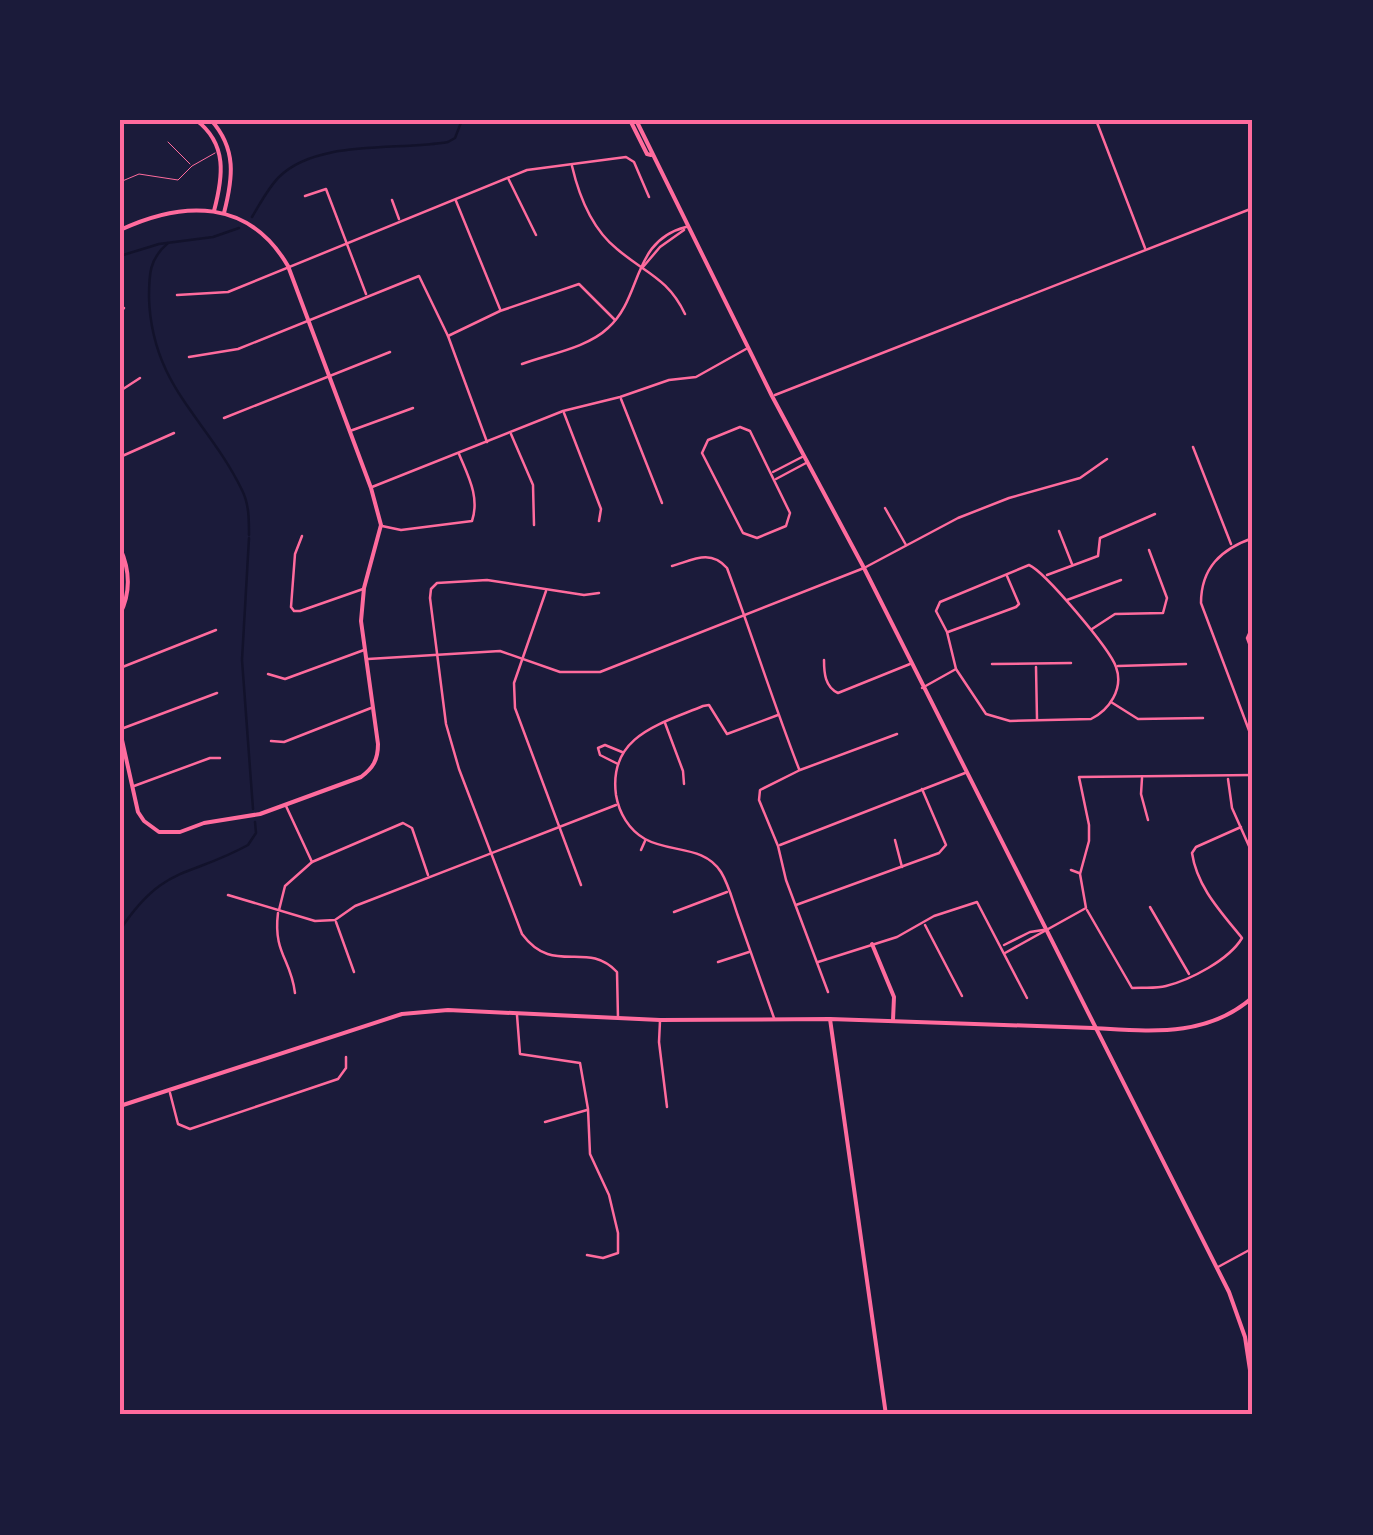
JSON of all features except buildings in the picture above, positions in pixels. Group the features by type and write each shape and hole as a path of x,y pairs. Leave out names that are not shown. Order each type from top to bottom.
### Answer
{"street":[{"path":"196,120 212,135 220,151 222,177 214,211"},
{"path":"211,120 229,150 232,175 224,213"},
{"path":"632,120 864,568 1217,1267 1240,1317 1253,1390"},
{"path":"1096,120 1145,249"},
{"path":"178,295 228,292 454,198 538,168 626,158 634,162 649,197"},
{"path":"572,166 580,198 605,238 662,279 685,314"},
{"path":"508,177 536,236"},
{"path":"305,196 326,190 367,295"},
{"path":"454,198 500,311"},
{"path":"392,200 400,220"},
{"path":"772,396 1253,208"},
{"path":"120,230 167,214 214,211 261,232 288,266 371,488 381,525 364,588 361,621 378,755 372,769 361,777 251,816 159,832 144,822 120,730 216,693"},
{"path":"522,364 592,339 616,321 642,268 660,247 680,236 687,227"},
{"path":"188,357 238,349 419,276 448,336 487,442"},
{"path":"448,336 500,311 579,284 616,321"},
{"path":"120,312 124,308"},
{"path":"371,488 563,411 669,380 696,378 748,348"},
{"path":"224,418 390,352"},
{"path":"120,391 140,378"},
{"path":"620,397 662,503"},
{"path":"350,431 414,408"},
{"path":"563,411 602,510 599,521"},
{"path":"740,427 748,429 771,473 791,517 786,526 751,539 743,534 702,453 704,444 740,427"},
{"path":"510,432 532,485 534,525"},
{"path":"120,457 174,433"},
{"path":"1193,447 1232,546"},
{"path":"381,525 401,530 472,521 476,510 474,490 458,453"},
{"path":"771,473 805,459"},
{"path":"775,480 805,459"},
{"path":"366,660 500,651 560,672 600,672 864,568 958,518 1008,498 1080,478 1107,459"},
{"path":"884,508 906,546"},
{"path":"1045,576 1098,556 1100,538 1155,514"},
{"path":"1060,531 1072,566"},
{"path":"302,536 295,554 291,607 294,611 364,588"},
{"path":"1253,538 1232,546 1212,564 1205,576 1201,604 1253,739"},
{"path":"120,548 128,574 128,591 120,614"},
{"path":"1090,630 1114,614 1163,613 1167,598 1149,550"},
{"path":"672,566 705,556 718,558 726,568 800,770"},
{"path":"1029,565 1045,576 1116,666 1118,686 1102,713 1090,719 1038,721 992,718 980,708 956,669 947,632 936,612 940,602 1006,574 1029,565"},
{"path":"947,632 1016,607 1019,604 1006,574"},
{"path":"599,592 584,595 487,580 436,584 430,598 446,724 522,934 533,950 548,956 588,956 607,962 617,972 618,1018"},
{"path":"1065,600 1121,580"},
{"path":"547,590 514,683 515,708 580,885"},
{"path":"1253,625 1247,638 1253,654"},
{"path":"120,668 216,630"},
{"path":"268,674 285,679 365,649"},
{"path":"824,660 826,681 838,693 910,664"},
{"path":"992,664 1071,664"},
{"path":"1036,664 1038,721"},
{"path":"1116,666 1186,664"},
{"path":"922,688 956,669"},
{"path":"1111,702 1138,718 1203,718"},
{"path":"774,1018 721,872 696,853 646,840 626,821 614,780 623,753 646,730 664,722 709,705 722,730 732,734 778,715"},
{"path":"270,741 284,742 372,708"},
{"path":"664,722 683,770 684,784"},
{"path":"828,992 759,800 760,790 800,770 897,734"},
{"path":"618,764 600,755 598,748 605,744 623,753"},
{"path":"132,786 210,758 220,758"},
{"path":"120,768 128,767"},
{"path":"778,846 965,773"},
{"path":"1070,777 1253,775"},
{"path":"1142,776 1148,820"},
{"path":"1079,777 1089,841 1080,874 1086,908 1132,988 1166,986 1237,947 1242,938 1202,884 1192,853 1200,844 1242,827"},
{"path":"1228,777 1228,793 1253,856"},
{"path":"795,906 939,853 946,845 922,789"},
{"path":"228,895 316,921 334,920 355,906 618,804"},
{"path":"286,805 312,862"},
{"path":"295,993 294,980 276,935 278,912 285,886 312,862 408,823 428,878"},
{"path":"641,850 646,840"},
{"path":"895,840 902,868"},
{"path":"1071,870 1080,874"},
{"path":"674,912 729,891"},
{"path":"818,962 897,937 934,916 978,902 1027,998"},
{"path":"1150,907 1190,976"},
{"path":"1005,953 1086,908"},
{"path":"334,920 342,932 354,972"},
{"path":"924,923 962,996"},
{"path":"1002,946 1030,932 1044,930"},
{"path":"872,944 894,997 892,1022"},
{"path":"718,962 750,951"},
{"path":"120,1106 402,1014 448,1010 660,1020 830,1019 1160,1031 1195,1028 1217,1020 1253,997"},
{"path":"517,1013 520,1054 580,1063 590,1154 609,1194 618,1233 618,1253 603,1258 587,1255"},
{"path":"830,1019 886,1415"},
{"path":"660,1020 658,1042 667,1106"},
{"path":"170,1091 178,1124 190,1129 338,1079 346,1068 346,1057"},
{"path":"544,1122 588,1110"},
{"path":"1217,1267 1253,1248"}],"lane":[{"path":"168,142 192,166"},
{"path":"120,182 144,174 178,180 192,166 229,150"}],"waterway":[{"path":"252,217 275,181 295,165 336,152 448,142 455,138 462,120"},
{"path":"120,256 239,228"},
{"path":"168,243 157,255 150,275 152,329 171,379 242,490 249,535"},
{"path":"249,538 242,660 253,809"},
{"path":"120,930 164,883 248,845 256,833 255,822"}]}
